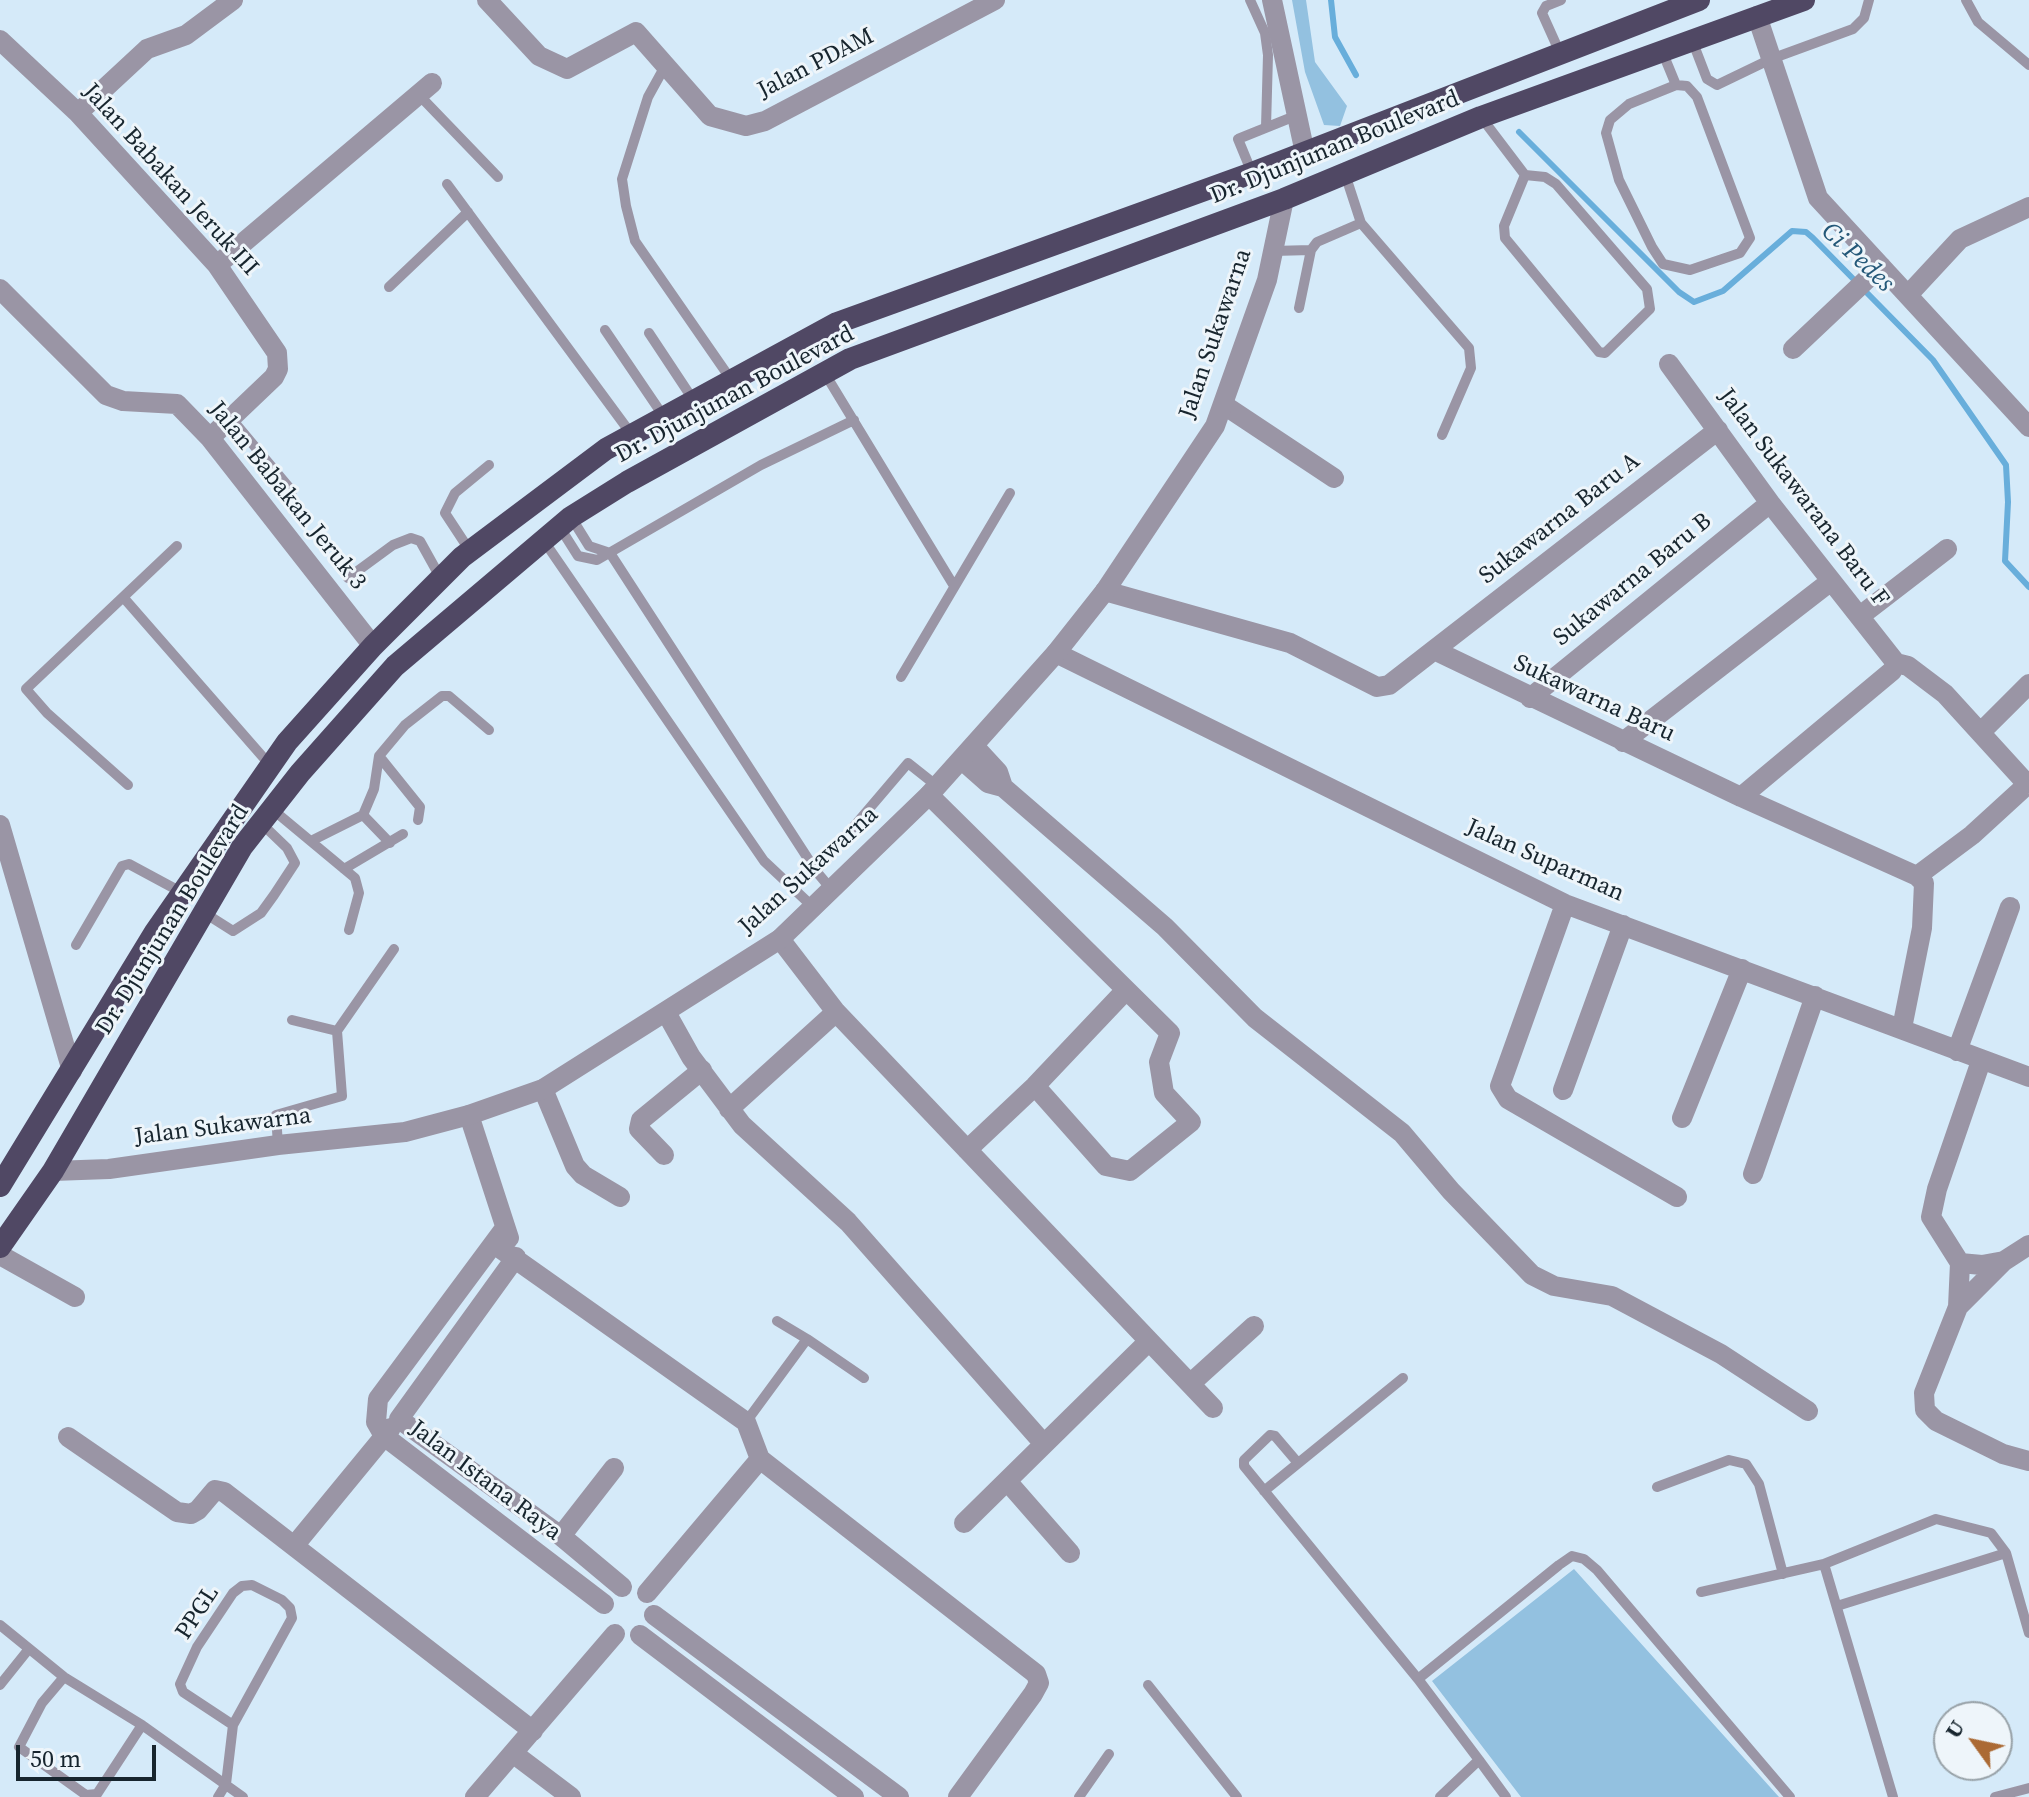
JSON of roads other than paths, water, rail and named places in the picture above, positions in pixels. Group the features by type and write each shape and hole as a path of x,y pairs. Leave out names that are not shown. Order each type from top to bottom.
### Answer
{"highway":[{"name":"Dr. Djunjunan Boulevard","path":"0,1186 8,1159 72,1071 181,892 269,764 373,646 470,551 606,449 837,323 1252,173 1699,0"},
{"name":"Dr. Djunjunan Boulevard","path":"0,1247 53,1171 242,847 395,666 558,528 850,359 1284,199 1481,117 1804,0"}],"street":[{"name":"Jalan PDAM","path":"487,0 539,56 567,69 636,32 664,68 710,116 746,126 765,121 995,0"},
{"path":"1272,0 1305,153"},
{"path":"78,113 147,49 186,35 224,3"},
{"path":"1757,16 1818,198 2029,427"},
{"name":"Jalan Babakan Jeruk III","path":"0,40 78,113 217,265 278,361 274,377 210,438"},
{"path":"217,265 426,89"},
{"name":"Jalan Sukawarna","path":"53,1171 109,1169 278,1145 405,1132 469,1115 543,1089 667,1014 780,939 933,791 1056,653 1105,591 1215,426 1267,280 1284,199"},
{"path":"1908,295 1960,239 2029,207"},
{"path":"1793,349 1881,266"},
{"name":"Jalan Babakan Jeruk 3","path":"0,289 106,395 123,401 177,404 210,438 373,646"},
{"name":"Jalan Sukawarana Baru F","path":"1669,364 1770,503 1896,663"},
{"path":"1224,405 1334,478"},
{"name":"Sukawarna Baru A","path":"1434,650 1718,430"},
{"name":"Sukawarna Baru B","path":"1530,698 1770,503"},
{"path":"1860,616 1947,549"},
{"path":"1623,742 1831,581"},
{"path":"1105,591 1290,643 1377,687 1389,685 1434,650"},
{"name":"Sukawarna Baru","path":"1434,650 1623,742 1917,876"},
{"name":"Jalan Suparman","path":"1056,653 1565,904 2029,1077"},
{"path":"1741,797 1892,671 1896,663 1908,666 1945,694 2028,784 1972,835 1917,876 1924,883 1921,940 1902,1028"},
{"path":"1981,732 2029,684"},
{"path":"968,753 988,783 1003,787 1165,927 1255,1018 1402,1133 1451,1191 1532,1275 1554,1286 1612,1296 1721,1354 1808,1411"},
{"path":"933,791 1170,1033 1159,1062 1164,1093 1191,1122 1130,1171 1106,1166 1035,1086"},
{"path":"0,825 6,866 72,1071"},
{"path":"1565,904 1500,1086 1508,1099 1677,1197"},
{"path":"1957,1051 2010,907"},
{"path":"1563,1090 1623,925"},
{"path":"780,939 836,1012 1213,1408"},
{"path":"1682,1118 1742,969"},
{"path":"967,1150 1035,1086 1126,990"},
{"path":"1753,1174 1815,996"},
{"path":"729,1109 836,1012"},
{"path":"667,1014 729,1109 768,1151 848,1222 1044,1444"},
{"path":"1981,1061 1937,1189 1931,1217 1960,1263 1958,1307 1929,1375 1925,1410 1945,1426 2003,1454 2029,1461"},
{"path":"664,1155 639,1129 641,1120 702,1070"},
{"path":"543,1089 575,1166 583,1175 620,1197"},
{"path":"469,1115 500,1236 516,1257 746,1422 760,1459 1036,1674 1039,1683 1033,1694 958,1797"},
{"name":"Jalan Istana Raya","path":"500,1236 378,1399 376,1422 384,1436 604,1604"},
{"path":"1958,1307 2004,1261 2029,1245"},
{"path":"0,1255 75,1297"},
{"name":"Jalan Istana Raya","path":"516,1257 399,1419 561,1536 622,1587"},
{"path":"1960,1263 1982,1265 2004,1261"},
{"path":"459,1292 479,1306"},
{"path":"1190,1384 1254,1326"},
{"path":"964,1523 1149,1341"},
{"path":"294,1546 399,1419"},
{"path":"68,1437 177,1512 198,1510 206,1498 218,1490 533,1731"},
{"path":"647,1593 760,1459"},
{"path":"561,1536 614,1468"},
{"path":"1007,1481 1070,1553"},
{"path":"854,1797 640,1635 615,1634 604,1621 604,1604 608,1596 622,1587 640,1588 647,1593 654,1615 899,1797"},
{"path":"640,1635 654,1615"},
{"path":"475,1797 615,1634"},
{"path":"514,1754 571,1797"}],"lane":[{"path":"1250,0 1265,33 1268,55 1266,127"},
{"path":"1560,53 1542,13 1546,6 1561,0"},
{"path":"1692,40 1712,85 1853,29 1864,18 1869,0"},
{"path":"1966,0 1978,22 2029,65"},
{"path":"1662,51 1676,85"},
{"path":"664,68 648,97 622,179 626,206 635,241 732,381"},
{"path":"1676,85 1687,86 1697,97 1750,238 1740,253 1690,270 1663,264 1652,247 1619,180 1606,133 1610,120 1629,104 1676,85"},
{"path":"426,89 498,177"},
{"path":"1252,173 1238,139 1295,116"},
{"path":"1481,117 1525,175 1545,177 1556,184 1647,289 1650,309 1605,353 1599,352 1505,238 1504,226 1525,175"},
{"path":"1345,174 1361,223 1469,348 1471,368 1442,435"},
{"path":"447,184 632,435"},
{"path":"389,287 468,212"},
{"path":"1299,308 1311,250 1317,242 1361,223"},
{"path":"1273,251 1311,250"},
{"path":"605,330 664,417"},
{"path":"649,333 694,401"},
{"path":"824,372 954,586"},
{"path":"230,417 292,491"},
{"path":"610,553 761,465 854,420"},
{"path":"470,551 445,513 455,493 489,465"},
{"path":"901,677 1010,493"},
{"path":"558,528 589,546 610,553 816,871 831,889"},
{"path":"558,528 764,861 813,907"},
{"path":"348,578 393,545 411,538 420,541 441,579"},
{"path":"128,785 47,713 26,689 177,546"},
{"path":"123,597 269,764"},
{"path":"313,840 363,815 374,789 379,756 405,725 445,695 489,730"},
{"path":"379,756 420,807 418,820"},
{"path":"816,871 908,763 933,791"},
{"path":"363,815 390,843"},
{"path":"267,816 313,840 355,878 359,893 349,930"},
{"path":"203,912 233,931 261,913 274,895 295,863 267,816"},
{"path":"344,869 403,834"},
{"path":"76,945 122,866 129,864 181,892"},
{"path":"278,1145 276,1115 342,1096 337,1031 394,949"},
{"path":"292,1020 337,1031"},
{"path":"777,1321 864,1378"},
{"path":"746,1422 807,1339"},
{"path":"1264,1491 1403,1378"},
{"path":"1298,1463 1275,1436 1270,1435 1244,1460 1244,1466 1418,1679 1506,1797"},
{"path":"1657,1487 1729,1460 1746,1464 1759,1484 1783,1574"},
{"path":"1701,1592 1824,1564 1936,1519 1991,1533 2006,1553 2029,1633"},
{"path":"1837,1606 2006,1553"},
{"path":"1418,1679 1559,1565 1572,1556 1584,1559 1597,1570 1790,1797"},
{"path":"1824,1564 1893,1797"},
{"name":"PPGL","path":"218,1797 226,1784 233,1725 292,1618 290,1608 282,1600 252,1585 242,1586 233,1593 197,1647 180,1684 183,1692 233,1725"},
{"path":"0,1625 64,1677 142,1725 243,1797"},
{"path":"0,1685 28,1650"},
{"path":"64,1677 42,1703 19,1747 86,1795 97,1794 142,1725"},
{"path":"1148,1685 1237,1797"},
{"path":"1079,1797 1109,1754"},
{"path":"1444,1796 1479,1760"},
{"path":"1995,1797 2029,1788"}],"waterway":[{"name":"Ci Pedes","path":"1331,0 1335,37 1356,75"},
{"name":"Ci Pedes","path":"1519,132 1679,292 1694,302 1723,291 1792,231 1806,232 1813,238 1933,360 2006,465 2005,561 2029,587"}]}
